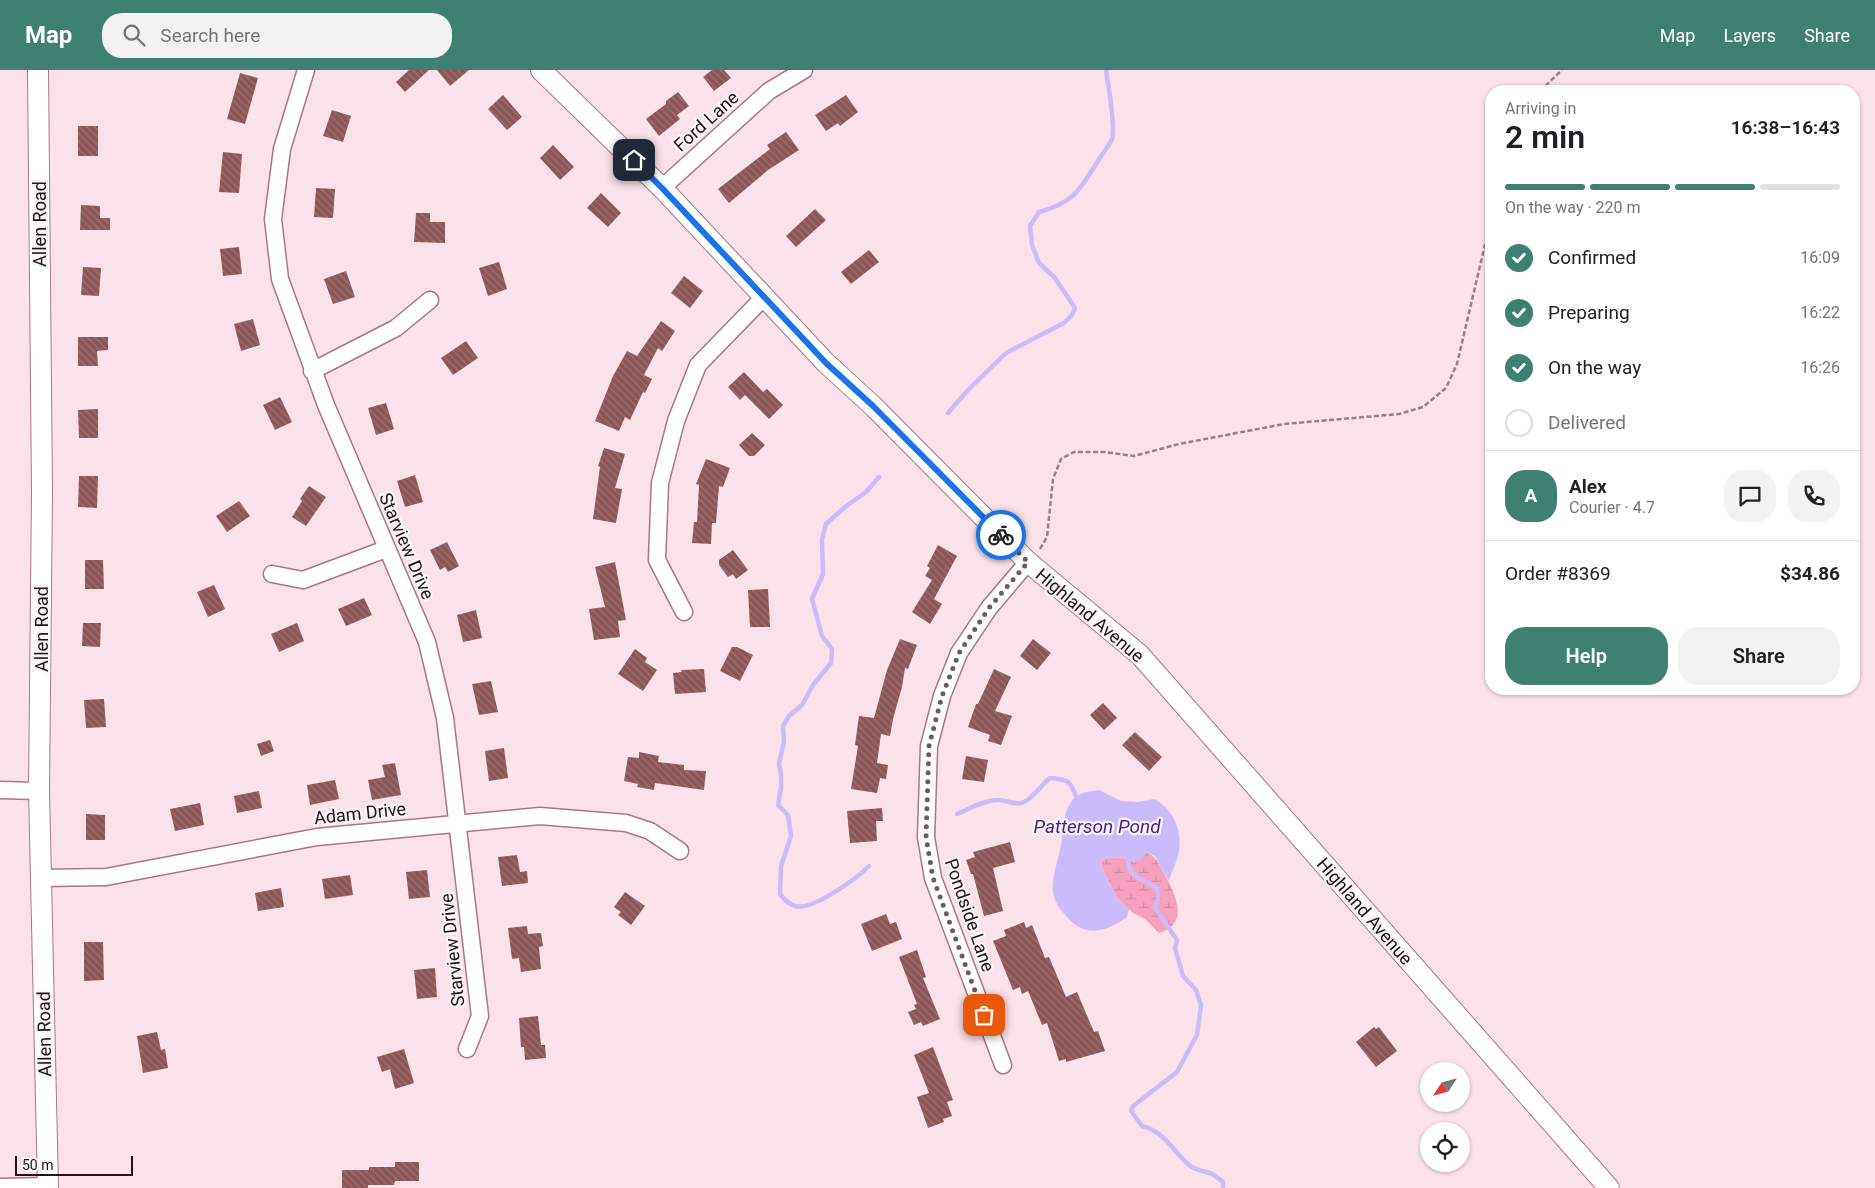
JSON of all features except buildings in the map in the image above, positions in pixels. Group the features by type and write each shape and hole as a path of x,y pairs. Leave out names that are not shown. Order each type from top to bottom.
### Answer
{"street":[{"name":"Allen Road","path":"38,70 42,492 39,791 48,1187"},
{"name":"Starview Drive","path":"306,70 282,149 273,219 280,279 312,371 426,642 445,718 480,1016 467,1049"},
{"name":"Highland Avenue","path":"541,70 662,188 826,363 873,406 1028,562 1140,655 1609,1188"},
{"name":"Ford Lane","path":"662,188 769,91 804,70"},
{"path":"684,612 657,560 660,483 676,421 698,365 765,296"},
{"path":"312,371 396,328 430,300"},
{"path":"272,574 304,580 386,549"},
{"name":"Pondside Lane","path":"1002,1065 933,878 926,837 929,746 942,696 959,653 989,608 1028,562"},
{"path":"0,790 39,791"},
{"name":"Adam Drive","path":"41,878 106,877 317,838 540,816 626,823 650,831 680,851"},
{"path":"0,1187 48,1187"}],"path":[{"path":"1546,85 1562,70"},
{"path":"1028,562 1043,546 1047,537 1053,479 1061,459 1074,452 1105,452 1134,456 1179,444 1284,424 1399,414 1423,407 1446,388 1457,364 1485,245"}],"green space":[{"path":"1147,852 1161,867 1178,907 1178,915 1175,922 1169,928 1159,933 1145,919 1133,913 1117,898 1102,868 1101,860 1118,858 1134,862"}],"water":[{"name":"Patterson Pond","path":"1099,790 1121,801 1138,802 1154,799 1161,803 1172,815 1176,823 1180,847 1169,881 1155,856 1147,852 1142,859 1134,862 1118,858 1101,860 1102,868 1117,898 1129,909 1127,917 1112,926 1097,931 1082,928 1074,924 1067,917 1055,899 1053,885 1066,812 1072,800 1077,796"}],"waterway":[{"path":"948,413 968,390 1006,353 1064,323 1072,315 1075,308 1055,278 1039,263 1032,245 1030,226 1039,212 1068,200 1080,188 1111,142 1113,125 1106,70"},
{"path":"869,866 845,885 812,904 795,906 788,903 780,894 781,866 791,836 788,815 778,805 781,788 779,764 784,741 783,726 789,716 802,705 813,685 831,663 832,649 822,636 812,599 823,574 822,539 826,524 866,492 879,477"},
{"path":"957,814 987,801 1024,802 1031,798 1050,778 1067,781 1079,802"},
{"path":"1127,856 1130,870 1133,874 1157,888 1158,898 1155,908 1177,940 1175,948 1183,976 1196,990 1201,1005 1197,1035 1177,1072 1133,1106 1131,1111 1142,1126 1156,1132 1189,1165 1212,1174 1223,1182 1223,1188"}],"way so far":[{"path":"984,1015 933,878 926,837 927,786 929,746 942,696 959,653 989,608 1028,562 1001,535"}],"route":[{"path":"634,160 765,296 826,363 873,406 1001,535"}]}
